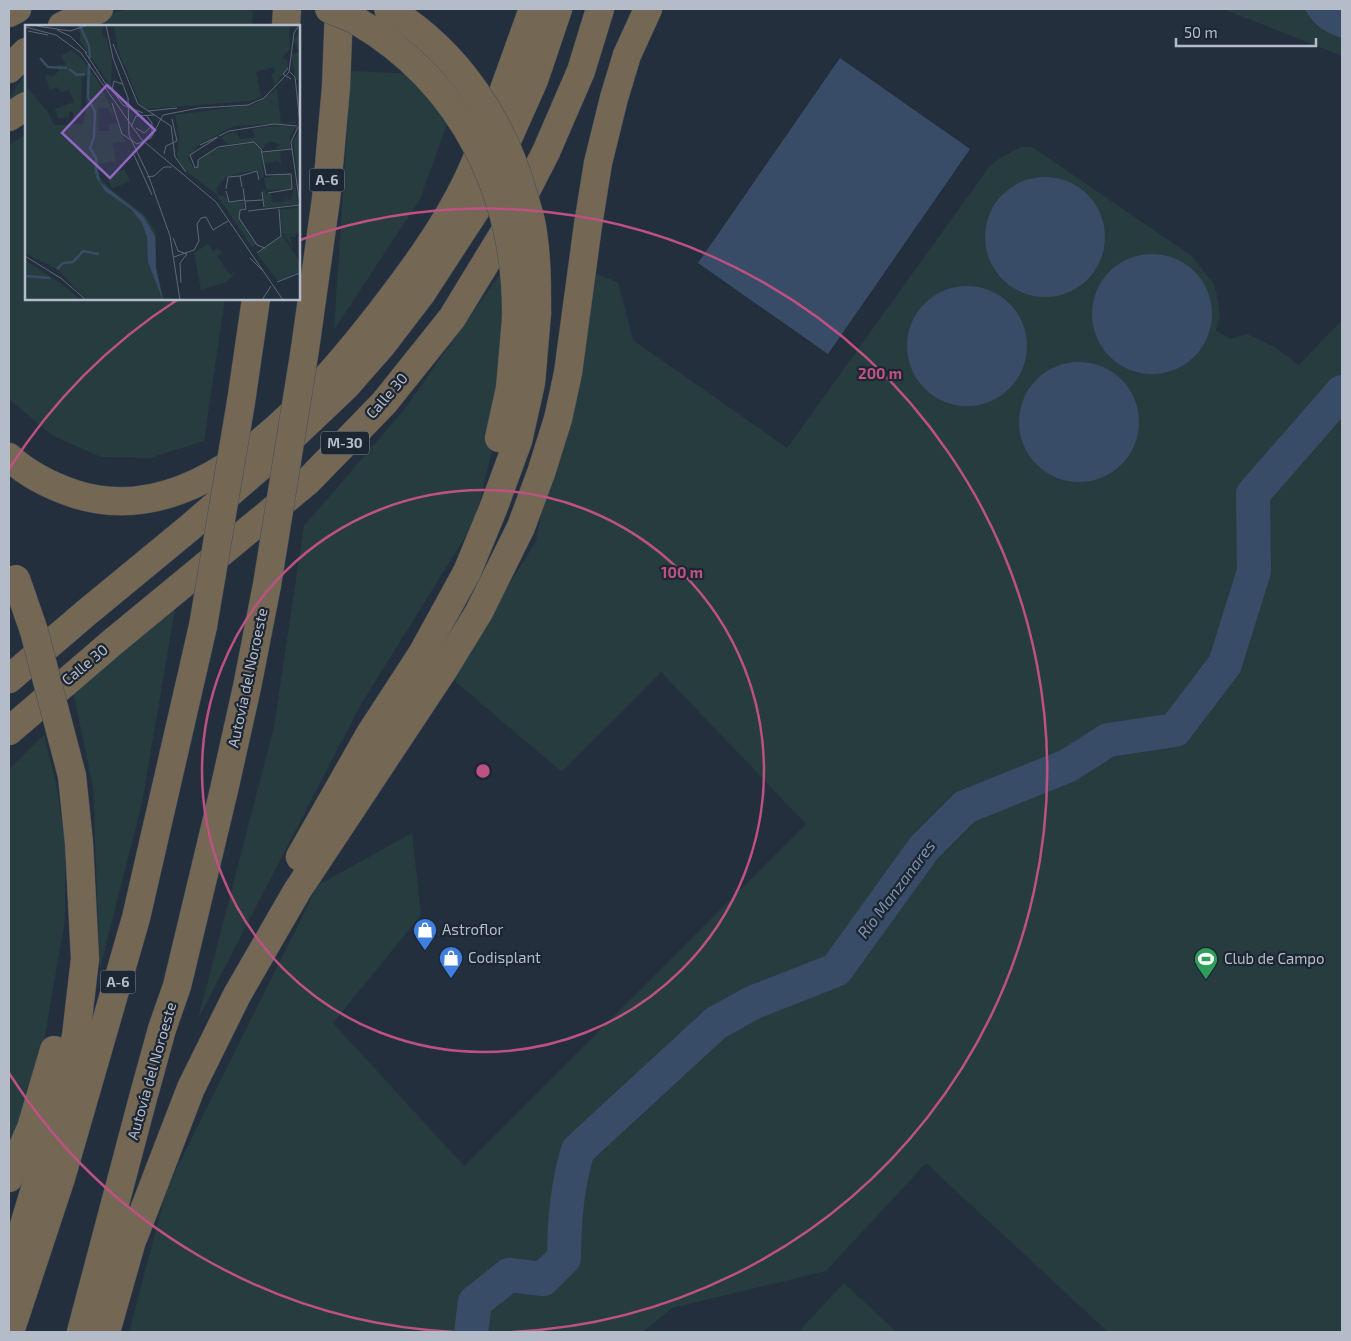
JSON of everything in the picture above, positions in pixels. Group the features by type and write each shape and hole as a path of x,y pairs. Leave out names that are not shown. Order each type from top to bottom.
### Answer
{"highway":[{"path":"9,13 17,9"},
{"path":"64,25 99,9"},
{"path":"286,25 287,9"},
{"path":"329,9 356,20 403,53 444,94 470,133 486,163 500,204 511,251 516,304 527,316"},
{"name":"Autovía del Noroeste","path":"81,1332 145,1089 162,1029 177,986 226,780 267,585 305,350 326,199 336,87 339,9"},
{"path":"106,1332 134,1236 143,1195 155,1158 224,990 370,734 453,564 478,505 504,421 510,388 538,275 533,231 520,184 502,135 484,104 462,74 422,32 388,9"},
{"path":"9,457 31,474 62,489 92,499 126,502 159,497 209,478 231,465 292,414 348,354 431,242 466,182 503,92 533,9"},
{"name":"M-30","path":"9,678 268,460 346,386 382,345 421,294 477,208 534,80 558,9"},
{"name":"Calle 30","path":"9,731 114,641 308,481 384,403 452,318 507,228 546,152 580,71 600,9"},
{"path":"580,71 612,9"},
{"path":"134,1236 191,1088 238,995 297,891 444,669 479,612 521,527 558,419 568,373 588,225 597,172 614,98 628,55 648,9"},
{"path":"9,69 25,53"},
{"path":"9,117 25,107"},
{"path":"9,438 38,461 70,476 101,485 130,487 190,473 230,452 286,405 342,344 386,289 428,228 466,182"},
{"name":"A-6","path":"10,1332 61,1178 136,918 203,626 241,402 254,304"},
{"path":"9,1275 53,1129 76,1036 85,959 79,843 72,776 34,631 13,571"},
{"path":"9,1178 31,1128 60,1027 82,901"}],"green space":[{"path":"131,9 243,9 253,11 252,25 88,25 101,15"},
{"path":"1223,9 1342,9 1342,56"},
{"path":"351,71 418,74 449,119 420,199 334,330"},
{"path":"25,74 25,110 9,120 9,98"},
{"path":"25,135 25,300 225,300 204,441 150,458 101,457 53,436 9,399 9,145"},
{"path":"1021,147 1032,147 1192,256 1213,283 1217,295 1220,316 1216,330 1230,339 1247,334 1273,346 1299,365 1342,320 1342,1332 1108,1332 926,1163 826,1271 672,1308 643,1332 129,1332 167,1188 318,885 412,833 421,915 333,1023 464,1166 806,824 661,672 562,772 451,678 536,541 591,272 618,282 633,340 787,448 989,167 1000,158"},
{"path":"503,270 513,362 475,521 360,706 198,1019 274,727 304,526 403,411"},
{"path":"176,603 142,803 100,968 93,787 73,691"},
{"path":"44,735 56,782 65,844 65,920 41,1058 9,1148 9,769"},
{"path":"844,1283 896,1332 798,1332"}],"water":[{"path":"1305,9 1342,9 1342,38 1320,28"},
{"path":"840,58 970,149 828,354 698,263"},
{"path":"1045,177 1068,181 1087,195 1101,214 1105,237 1101,260 1087,279 1068,293 1045,297 1022,293 1003,279 989,260 985,237 989,214 1003,195 1022,181"},
{"path":"1152,254 1164,255 1175,259 1185,264 1194,272 1202,281 1207,291 1211,302 1211,326 1207,337 1202,347 1194,356 1185,364 1175,369 1164,373 1152,374 1140,373 1129,369 1119,364 1110,356 1102,347 1097,337 1093,326 1092,314 1093,302 1097,291 1102,281 1110,272 1119,264 1129,259 1140,255"},
{"path":"967,286 979,287 990,291 1000,296 1009,304 1017,313 1022,323 1026,334 1026,358 1022,369 1017,379 1009,388 1000,396 990,401 979,405 967,406 955,405 944,401 934,396 925,388 917,379 912,369 908,358 907,346 908,334 912,323 917,313 925,304 934,296 944,291 955,287"},
{"path":"1079,362 1102,366 1121,380 1135,399 1139,422 1135,445 1121,464 1102,478 1079,482 1056,478 1037,464 1023,445 1019,422 1023,399 1037,380 1056,366"}],"waterway":[{"name":"Río Manzanares","path":"471,1332 475,1302 509,1275 543,1279 564,1258 567,1204 578,1150 716,1023 754,1002 836,970 924,848 965,807 1067,766 1108,740 1175,730 1225,664 1254,571 1253,494 1342,392"}],"place":[{"name":"Astroflor","path":"425,951"},
{"name":"Codisplant","path":"451,979"},
{"name":"Club de Campo","path":"1206,980"}]}
